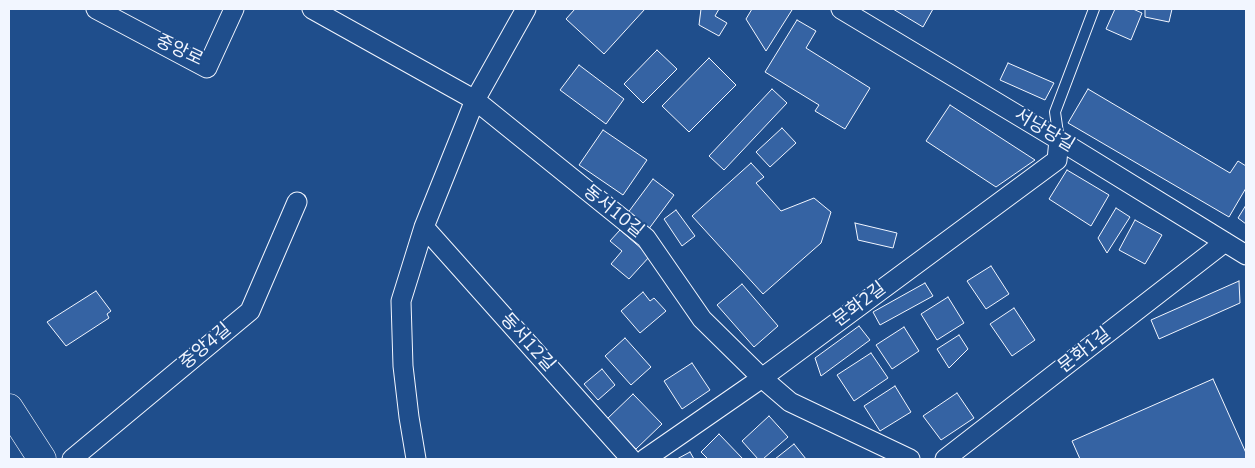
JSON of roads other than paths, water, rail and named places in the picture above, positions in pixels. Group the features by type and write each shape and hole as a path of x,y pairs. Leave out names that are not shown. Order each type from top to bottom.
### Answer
{"street":[{"name":"중앙로","path":"96,9 207,68 234,9"},
{"name":"동서10길","path":"312,9 475,100 646,238 702,319 762,378 790,402 910,459"},
{"path":"416,459 403,366 401,301 424,227 475,100 526,9"},
{"name":"서낭당길","path":"841,9 1246,255"},
{"name":"문화2길","path":"645,459 762,378 1057,160 1059,140"},
{"name":"중앙4길","path":"72,459 250,311 297,202"},
{"name":"동서12길","path":"424,227 631,459"},
{"name":"문화1길","path":"945,459 1225,242"},
{"path":"9,408 36,457"}],"lane":[{"path":"1059,140 1056,112 1094,9"}]}
